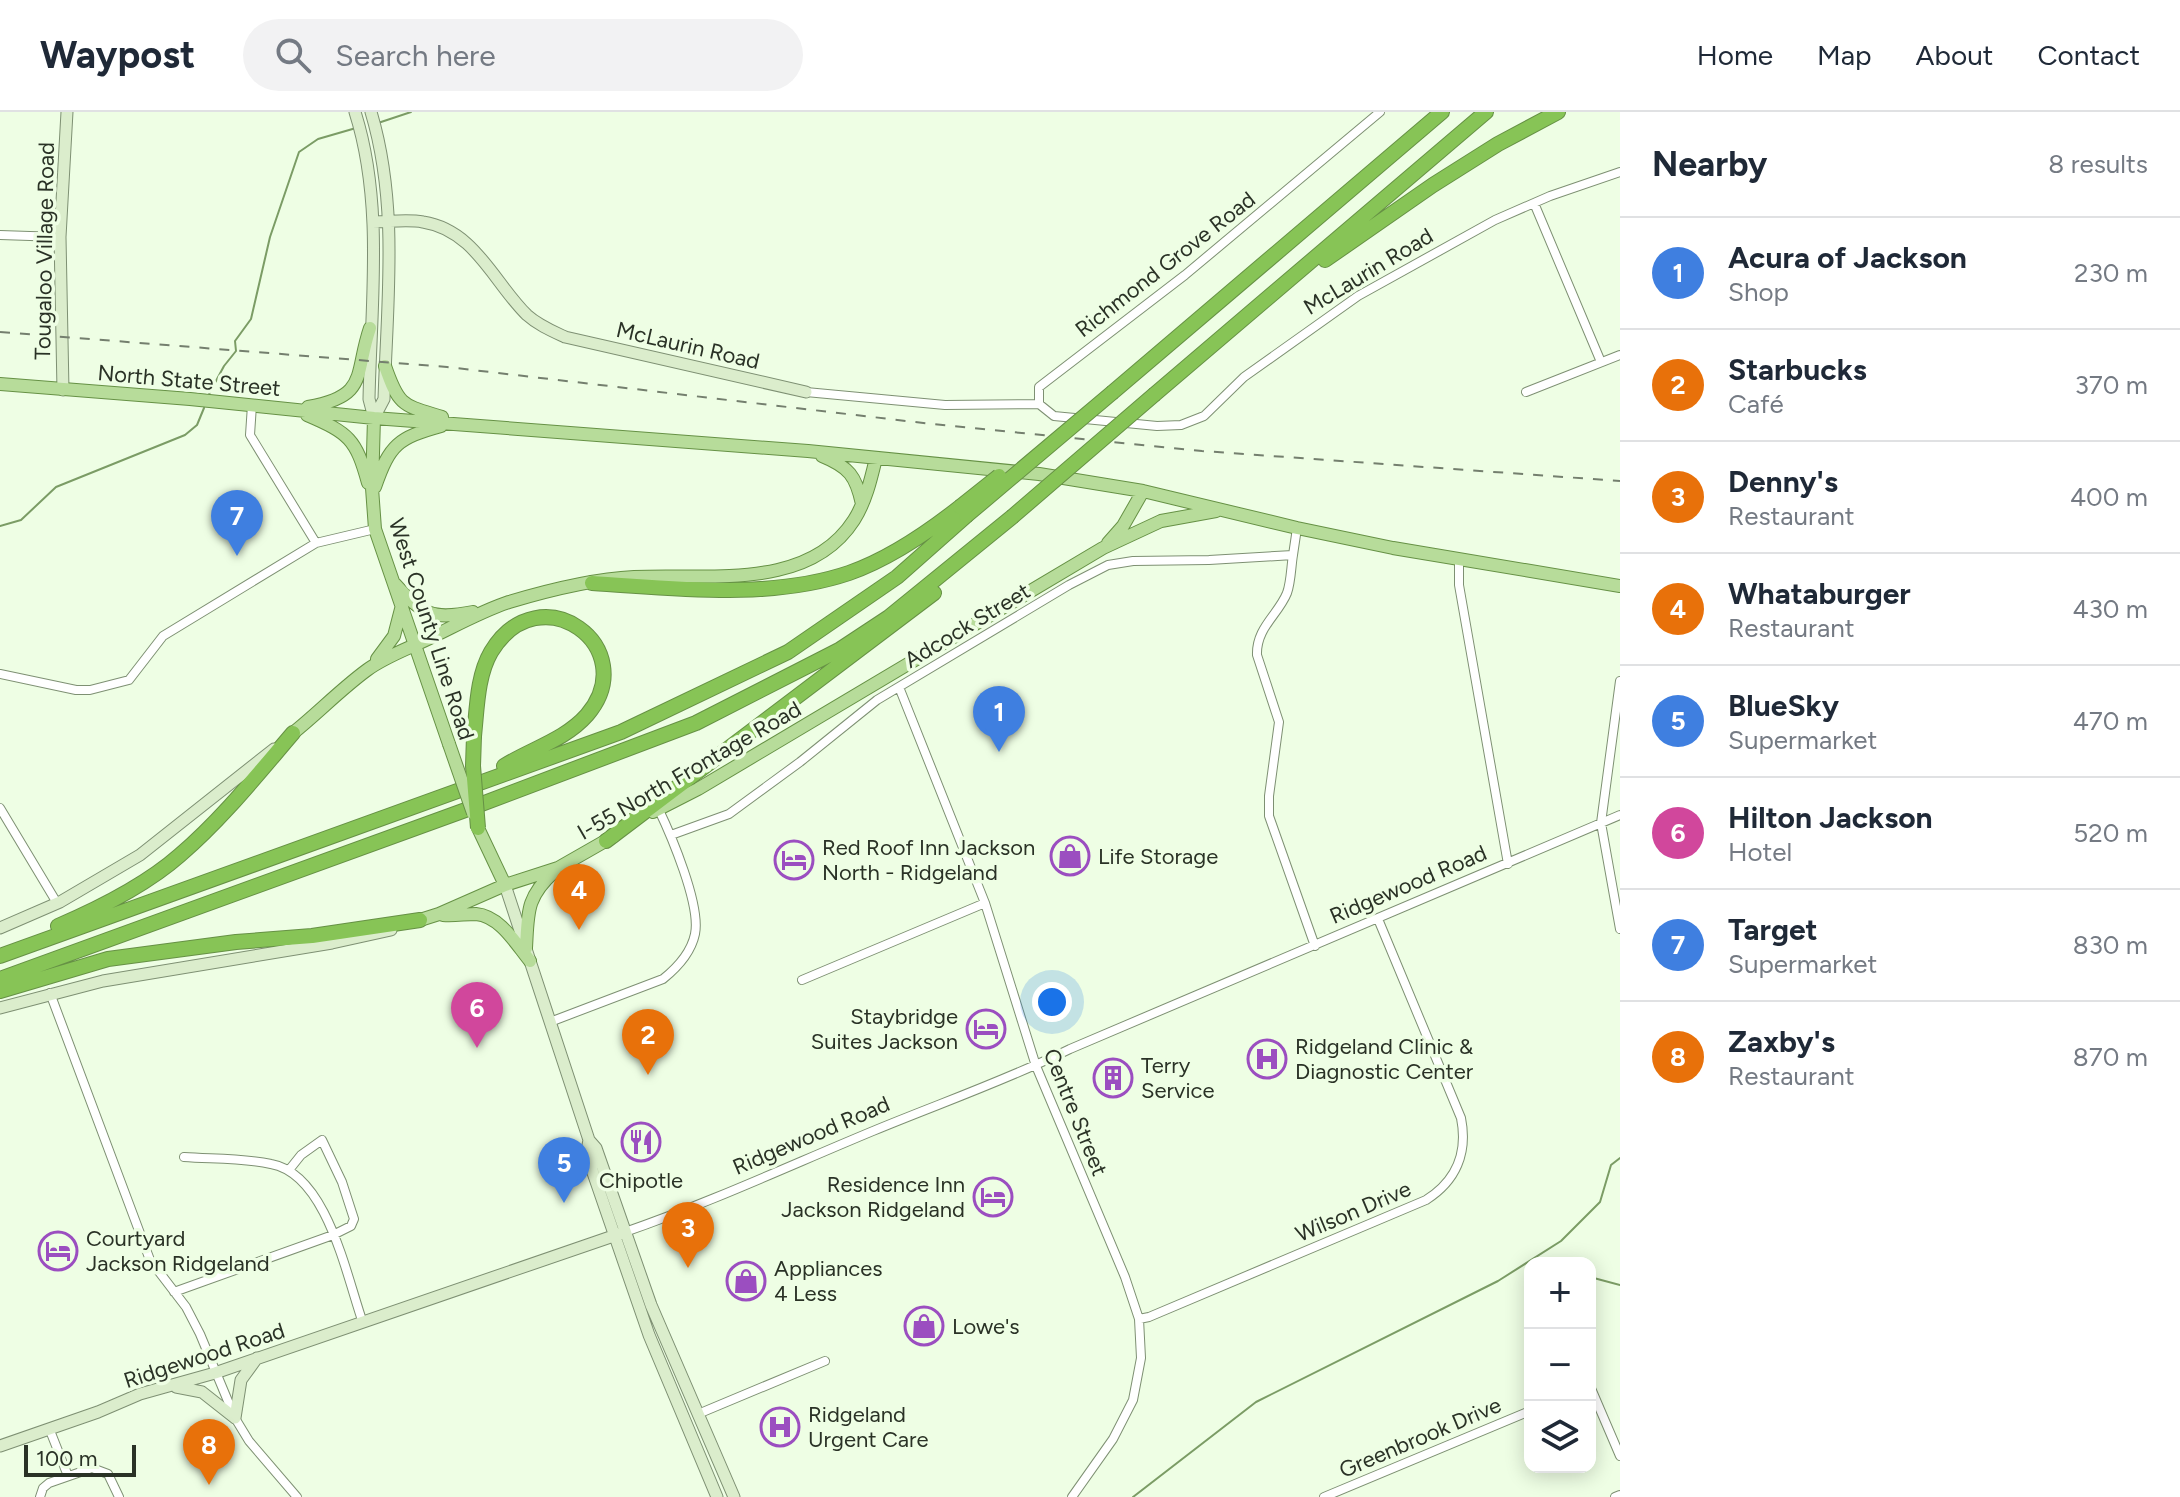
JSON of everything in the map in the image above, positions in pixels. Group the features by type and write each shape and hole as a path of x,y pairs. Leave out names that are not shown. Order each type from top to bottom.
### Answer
{"highway":[{"path":"0,954 621,732 788,652 897,577 1015,463 1075,424 1442,112"},
{"path":"0,979 696,723 839,650 889,617 1008,520 1486,112"},
{"path":"1271,296 1433,185 1498,144 1558,112"},
{"path":"592,583 719,589 781,588 822,581 853,572 898,550 963,511"},
{"path":"606,841 917,608 1008,520"},
{"path":"478,828 474,736 481,680 490,655 511,630 536,618 551,616 584,629 595,643 603,675 599,695 589,712 575,727 480,781"},
{"path":"0,954 134,887 179,857 218,819 293,733"},
{"path":"0,991 52,973 108,959 221,943 312,936 420,920"}],"main road":[{"path":"293,409 329,403 349,391 361,372 364,345 370,328"},
{"path":"385,366 400,399 410,408 452,423 808,451 1039,474 1143,491 1297,528 1620,586"},
{"name":"North State Street","path":"0,384 452,423"},
{"path":"293,409 344,433 358,454 372,496"},
{"name":"West County Line Road","path":"374,418 372,496 375,529 478,828 505,885"},
{"path":"372,496 391,449 402,439 452,423"},
{"path":"808,451 837,462 851,472 862,504"},
{"path":"391,579 423,610 446,618 555,590 632,577 756,575 783,570 808,560 836,540 853,522 876,458"},
{"path":"1103,548 1123,526 1143,491"},
{"name":"I-55 North Frontage Road","path":"420,920 505,885 558,868 658,808 698,789 1103,548 1161,521 1223,510"},
{"path":"293,733 367,670 394,636 401,609"},
{"path":"367,670 488,609"},
{"path":"528,954 529,906 533,894 558,868"},
{"path":"439,914 488,917 528,954"}],"street":[{"name":"Tougaloo Village Road","path":"63,390 60,237 67,112"},
{"name":"West County Line Road","path":"355,112 366,161 373,222 369,399 374,418"},
{"name":"West County Line Road","path":"371,112 383,158 390,222 384,399 374,418"},
{"name":"Richmond Grove Road","path":"1039,404 1039,387 1185,275 1380,112"},
{"name":"McLaurin Road","path":"373,222 422,221 462,238 530,317 565,337 806,392 945,405 1039,404 1054,416 1181,425 1204,416 1244,377 1358,296 1495,220 1620,172"},
{"path":"1534,203 1601,362"},
{"path":"0,235 60,237"},
{"path":"1526,392 1620,355"},
{"path":"252,405 250,435 316,543"},
{"path":"1297,528 1288,590 1261,634 1257,655 1279,722 1269,816 1315,946"},
{"path":"0,674 76,690 90,690 129,680 163,636 316,543 375,529"},
{"name":"Adcock Street","path":"671,835 729,814 877,700 1056,592 1108,565 1133,561 1293,555"},
{"path":"1459,559 1459,585 1508,864"},
{"path":"1620,681 1601,823 1620,929"},
{"name":"Centre Street","path":"899,687 985,903 1036,1066 1125,1277 1139,1319 1141,1358 1133,1400 1113,1439 1072,1497"},
{"path":"0,928 57,903 140,855 293,733"},
{"path":"0,808 57,903"},
{"path":"550,1022 663,979 683,960 695,933 695,919 671,835 658,808"},
{"name":"Ridgewood Road","path":"0,1446 703,1203 972,1089 1036,1066 1620,815"},
{"path":"505,885 589,1140 587,1150 674,1363 734,1497"},
{"path":"802,980 985,903"},
{"name":"Wilson Drive","path":"1139,1319 1426,1200 1438,1192 1459,1165 1465,1135 1461,1118 1378,919"},
{"name":"I-55 North Frontage Road","path":"0,1008 135,974 332,943 376,934 420,920"},
{"path":"50,993 150,1260 186,1307 235,1418 267,1465 297,1497"},
{"path":"174,1292 333,1235 344,1230 354,1219 338,1173 322,1140 301,1155 289,1170"},
{"path":"184,1157 271,1164 289,1170 310,1187 324,1210 363,1323"},
{"path":"620,1234 649,1335 717,1497"},
{"path":"235,1418 241,1380 257,1358"},
{"path":"698,1414 825,1361"},
{"path":"167,1387 189,1387 202,1392 235,1418"},
{"path":"1596,1400 1620,1456"},
{"name":"Greenbrook Drive","path":"1324,1497 1524,1414"},
{"path":"49,1428 68,1476"},
{"path":"40,1497 43,1488 92,1468 108,1474 119,1497"}],"waterway":[{"path":"378,123 411,112"},
{"path":"209,394 236,351 235,341 251,319 270,237 299,152 318,139 356,128"},
{"path":"0,526 21,520 56,487 185,435 197,425 204,408"},
{"path":"1133,1497 1256,1402 1498,1281 1561,1241 1600,1202 1611,1165 1620,1158"},
{"path":"1596,1279 1620,1285"}],"railway":[{"path":"0,332 447,367 932,424 1202,451 1620,481"}],"place":[{"name":"Target","path":"237,556"},
{"name":"Acura of Jackson","path":"999,752"},
{"name":"Life Storage","path":"1070,856"},
{"name":"Red Roof Inn Jackson North - Ridgeland","path":"794,860"},
{"name":"Whataburger","path":"579,930"},
{"name":"Staybridge Suites Jackson","path":"986,1029"},
{"name":"Hilton Jackson","path":"477,1048"},
{"name":"Ridgeland Clinic & Diagnostic Center","path":"1267,1059"},
{"name":"Starbucks","path":"648,1075"},
{"name":"Terry Service","path":"1113,1078"},
{"name":"Chipotle","path":"641,1142"},
{"name":"Residence Inn Jackson Ridgeland","path":"993,1197"},
{"name":"BlueSky","path":"564,1203"},
{"name":"Courtyard Jackson Ridgeland","path":"58,1251"},
{"name":"Denny's","path":"688,1268"},
{"name":"Appliances 4 Less","path":"746,1281"},
{"name":"Lowe's","path":"924,1326"},
{"name":"Ridgeland Urgent Care","path":"780,1427"},
{"name":"Zaxby's","path":"209,1485"}]}
